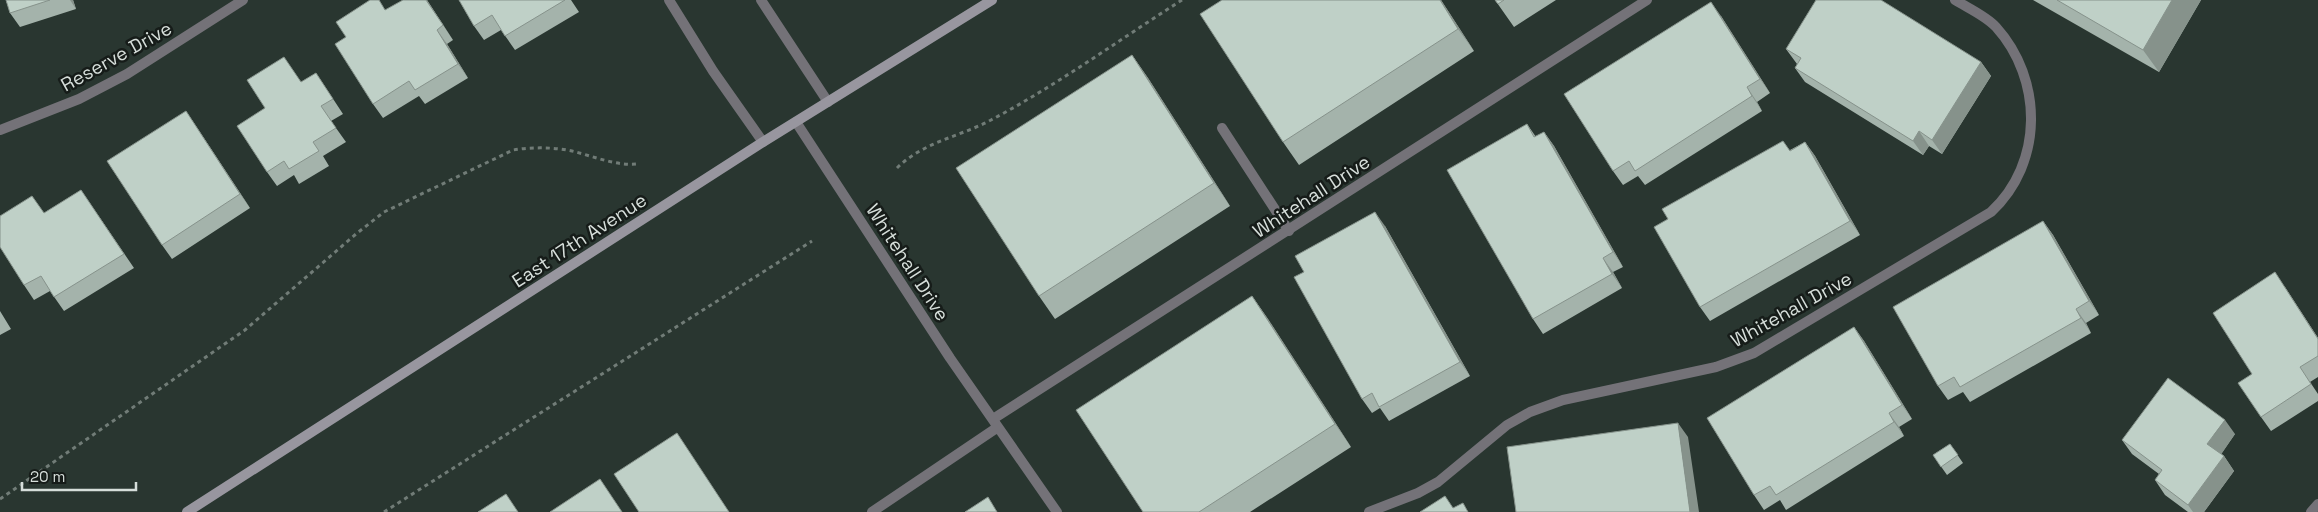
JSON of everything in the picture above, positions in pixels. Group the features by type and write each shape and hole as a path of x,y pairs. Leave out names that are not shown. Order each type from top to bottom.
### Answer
{"main road":[{"name":"East 17th Avenue","path":"187,512 764,142 992,0"}],"street":[{"name":"Reserve Drive","path":"0,130 79,99 127,74 243,0"},
{"path":"669,0 713,71 764,142"},
{"path":"761,0 828,102"},
{"name":"Whitehall Drive","path":"996,423 1647,0"},
{"name":"Whitehall Drive","path":"1369,512 1412,497 1438,482 1507,424 1536,409 1563,400 1716,367 1754,352 1991,212 2011,187 2023,165 2031,126 2029,88 2018,59 1995,25 1955,0"},
{"name":"Whitehall Drive","path":"796,122 950,358 1057,512"},
{"path":"1222,128 1289,231"},
{"path":"872,512 996,423"},
{"path":"2311,512 2318,504"}],"path":[{"path":"897,168 910,156 926,147 991,120 1182,0"},
{"path":"0,499 245,330 356,234 393,208 513,150 533,148 570,151 622,164 637,164"},
{"path":"384,512 812,241"}],"building":[{"path":"6,0 50,0 10,13"},
{"path":"370,0 379,0 385,10 403,0 426,0 443,25 437,30 458,64 415,90 409,81 373,104 335,44 346,37 336,22"},
{"path":"459,0 565,0 505,36 492,15 474,26"},
{"path":"1222,0 1440,0 1458,29 1283,142 1200,14"},
{"path":"1495,0 1504,0 1498,4"},
{"path":"1816,0 1881,0 1981,62 1932,140 1919,131 1913,141 1795,68 1801,58 1786,49"},
{"path":"2057,0 2172,0 2143,50"},
{"path":"1711,2 1760,79 1747,87 1752,96 1635,171 1629,161 1613,171 1564,94"},
{"path":"1132,55 1214,183 1039,296 956,168"},
{"path":"284,57 301,82 316,73 333,99 321,106 336,128 313,142 319,151 289,169 284,161 267,172 237,126 265,108 247,80"},
{"path":"186,111 240,194 162,245 107,161"},
{"path":"1527,124 1534,137 1544,132 1613,252 1603,258 1612,274 1533,319 1447,170"},
{"path":"1783,141 1790,151 1805,142 1850,221 1700,307 1654,227 1668,219 1662,209"},
{"path":"81,190 124,254 54,297 41,276 24,285 0,247 0,216 32,196 44,213"},
{"path":"1375,212 1460,362 1379,407 1372,393 1362,399 1294,277 1304,272 1295,256"},
{"path":"2043,221 2089,301 2076,309 2081,318 1960,387 1954,377 1938,386 1893,307"},
{"path":"2275,272 2318,339 2318,356 2300,367 2311,384 2261,417 2238,383 2252,374 2213,313"},
{"path":"1252,296 1335,424 1199,512 1143,512 1076,410"},
{"path":"1854,327 1902,405 1889,413 1894,422 1776,495 1770,486 1754,495 1707,418"},
{"path":"2168,378 2225,420 2207,444 2224,456 2188,505 2155,480 2162,470 2122,440"},
{"path":"1678,423 1690,512 1516,512 1507,447"},
{"path":"677,433 729,512 639,512 614,474"},
{"path":"1950,444 1958,455 1941,467 1933,455"},
{"path":"600,479 622,512 550,512"},
{"path":"506,494 518,512 478,512"},
{"path":"1445,496 1453,508 1463,503 1468,512 1420,512"},
{"path":"988,497 997,512 965,512"}]}
